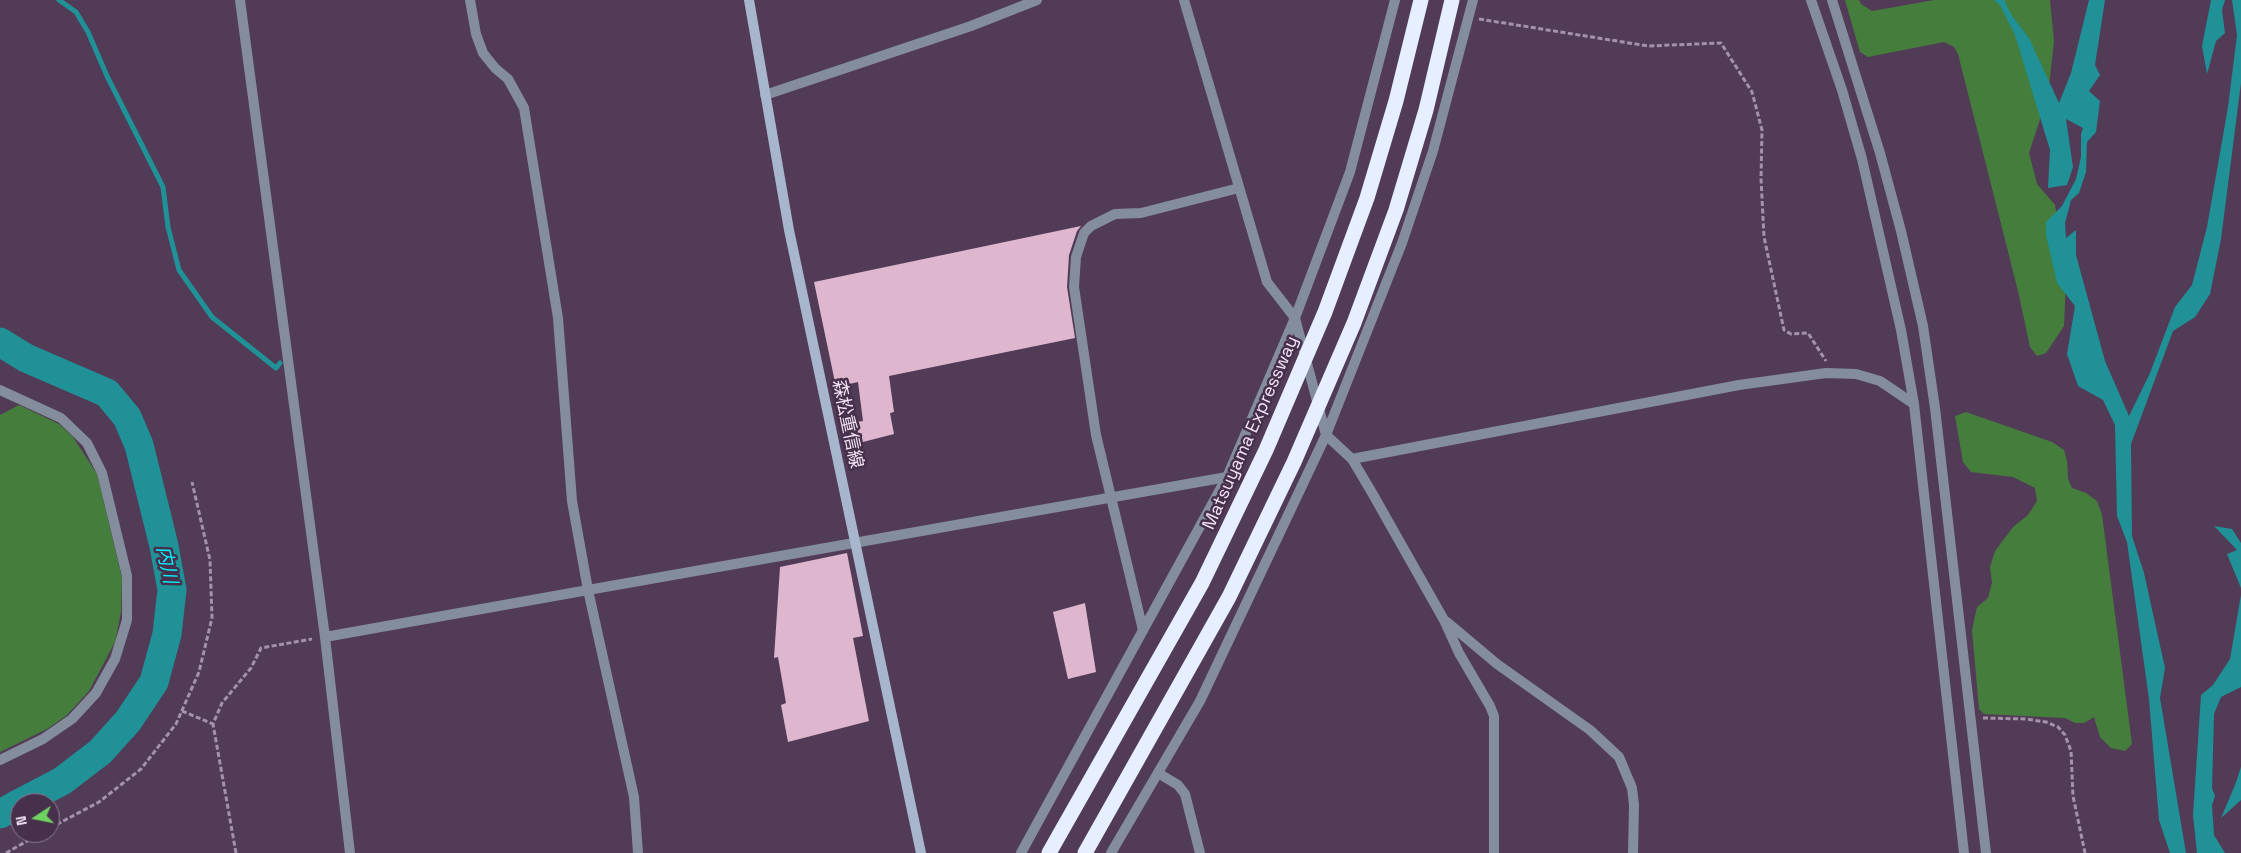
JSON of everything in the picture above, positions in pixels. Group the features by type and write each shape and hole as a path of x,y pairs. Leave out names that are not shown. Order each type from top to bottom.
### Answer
{"highway":[{"name":"Matsuyama Expressway","path":"1049,853 1202,583 1266,450 1325,312 1367,198 1396,101 1421,0"},
{"path":"1085,853 1229,597 1294,462 1354,323 1396,210 1426,110 1452,0"}],"main road":[{"name":"森松重信線","path":"749,0 789,230 921,853"}],"street":[{"path":"240,0 325,637 332,717 350,853"},
{"path":"470,0 476,34 483,53 495,68 508,79 524,108 558,318 572,501 588,590 634,797 638,853"},
{"path":"766,95 971,26 1037,0"},
{"path":"1184,0 1267,282 1295,318 1326,435 1352,459 1444,620 1459,653 1494,716 1494,853"},
{"path":"1021,853 1227,478 1295,318 1350,172 1395,0"},
{"path":"1111,853 1200,701 1326,435 1405,234 1433,151 1473,0"},
{"path":"1811,0 1842,90 1869,187 1901,330 1914,404 1964,853"},
{"path":"1832,0 1880,153 1901,231 1923,326 1935,408 1986,853"},
{"path":"1143,630 1096,435 1074,287 1076,257 1084,233 1091,226 1115,214 1141,213 1239,188"},
{"path":"1352,459 1739,385 1833,373 1856,374 1880,381 1914,404"},
{"path":"0,760 43,738 72,719 96,693 115,659 126,620 127,576 102,473 87,443 61,418 2,395"},
{"path":"325,637 855,541 1227,478"},
{"path":"1444,620 1496,664 1590,730 1619,757 1632,788 1634,805 1633,853"},
{"path":"1158,773 1178,785 1185,794 1200,853"}],"path":[{"path":"1469,18 1648,46 1721,43 1752,92 1762,130 1761,179 1764,237 1784,330 1791,334 1808,333 1833,373"},
{"path":"60,823 99,802 141,769 176,724 199,672 212,618 210,560 192,482"},
{"path":"236,853 213,724 222,703 250,668 261,648 325,637"},
{"path":"182,711 213,724"},
{"path":"1971,718 2026,719 2058,727 2065,735 2071,751 2074,796 2085,853"},
{"path":"6,853 24,843"}],"shaded area":[{"path":"1845,0 1859,0 1861,4 1872,11 1934,0 2050,0 2054,41 2048,95 2029,153 2037,184 2055,205 2066,280 2064,326 2046,353 2037,356 2030,347 2018,291 1958,54 1954,47 1944,42 1868,57 1860,52"},
{"path":"1994,0 2004,0 2012,16 2029,38 2059,103 2071,73 2089,0 2105,0 2095,65 2100,75 2089,91 2100,101 2096,132 2087,142 2086,172 2079,193 2071,200 2065,223 2066,238 2076,230 2076,255 2105,361 2129,416 2150,373 2175,307 2192,285 2207,227 2228,107 2237,35 2232,0 2241,0 2241,83 2221,239 2210,294 2195,317 2173,331 2131,444 2132,536 2144,573 2165,668 2160,698 2186,853 2170,853 2159,820 2149,699 2127,542 2117,516 2115,425 2103,400 2078,386 2067,354 2075,306 2057,283 2046,235 2046,222 2062,206 2076,179 2081,157 2081,134 2083,128 2066,119 2073,167 2067,185 2048,188 2050,150 2015,35 2000,5"},
{"path":"2211,0 2225,0 2222,10 2225,33 2216,41 2207,74 2202,46"},
{"path":"19,405 59,424 73,437 97,474 122,578 121,612 115,642 89,691 66,716 47,729 0,752 0,415"},
{"path":"1966,412 2052,442 2064,450 2068,479 2072,488 2086,493 2097,501 2102,515 2132,744 2125,751 2111,748 2100,737 2094,717 2084,723 2075,723 2065,718 1984,714 1979,709 1972,630 1977,607 1988,598 1992,583 1990,567 1995,551 2013,527 2028,515 2037,501 2035,488 2013,477 1971,472 1963,462 1955,416"},
{"path":"2214,526 2232,529 2241,543 2241,588 2227,554 2237,550"},
{"path":"2241,595 2241,687 2221,697 2214,714 2212,788 2215,796 2212,805 2214,835 2225,853 2197,853 2193,815 2201,695 2213,685 2230,659"},
{"path":"2241,767 2241,800 2221,818 2235,785"}],"building":[{"path":"1081,226 1077,231 1069,255 1067,287 1075,338 889,376 894,412 890,413 894,434 859,443 856,422 863,421 858,382 836,387 814,282"},
{"path":"847,553 863,636 853,638 869,721 788,742 781,705 786,703 778,657 774,658 780,567"},
{"path":"1085,603 1096,672 1068,679 1053,612"}],"waterway":[{"path":"59,0 76,12 88,32 107,76 163,187 168,227 179,270 212,317 276,368 280,363"},
{"name":"内川","path":"0,342 26,358 107,393 127,417 139,445 164,546 172,590 167,634 154,682 128,721 100,752 62,781 39,793"},
{"name":"内川","path":"0,814 10,808"}]}
